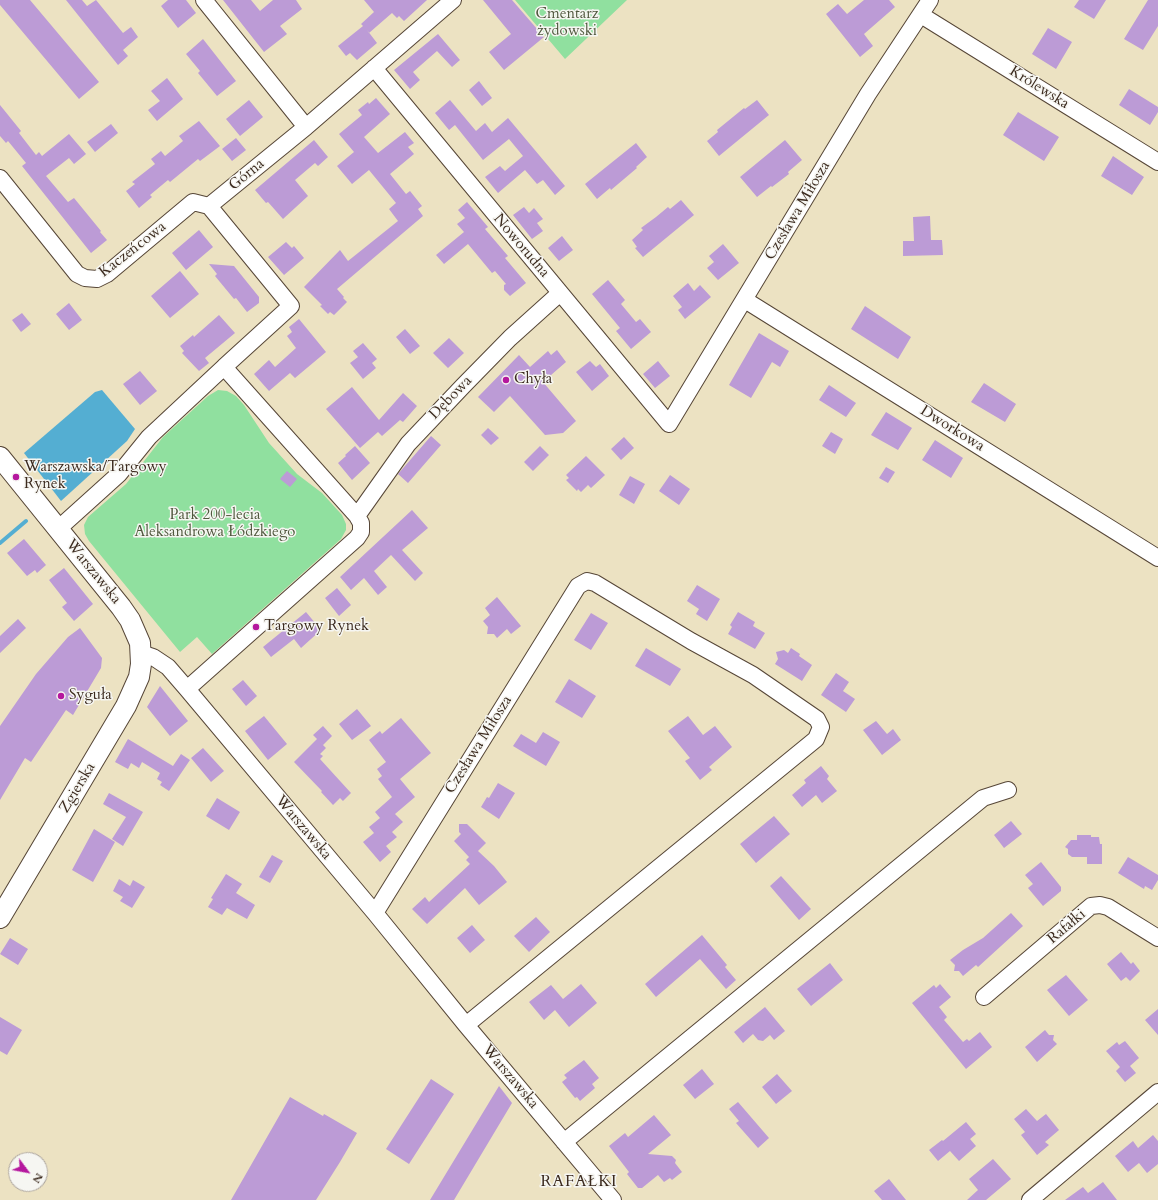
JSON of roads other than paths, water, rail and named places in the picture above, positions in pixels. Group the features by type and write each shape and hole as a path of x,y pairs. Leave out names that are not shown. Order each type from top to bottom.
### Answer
{"main road":[{"name":"Warszawska","path":"0,457 121,607 135,631 141,653"},
{"name":"Zgierska","path":"0,918 126,706 139,677 142,664 141,653"}],"street":[{"path":"204,0 306,127"},
{"name":"Górna","path":"209,206 306,127 453,0"},
{"name":"Królewska","path":"922,6 1158,162"},
{"name":"Czesława Miłosza","path":"669,424 922,6"},
{"name":"Noworudna","path":"374,68 669,424"},
{"name":"Kaczeńcowa","path":"0,178 77,274 85,278 97,279 106,274 193,202 209,206"},
{"path":"58,529 119,474 149,437 291,306 209,206"},
{"name":"Dębowa","path":"357,516 408,444 462,386 510,338 560,293"},
{"name":"Dworkowa","path":"745,300 1158,558"},
{"path":"187,689 357,538 361,532 361,523 357,516 224,367"},
{"name":"Czesława Miłosza","path":"375,913 578,586 586,581 595,583 691,642 753,675 817,720 821,727 816,739 466,1025"},
{"name":"Warszawska","path":"141,653 153,657 168,667 187,689 613,1200"},
{"path":"564,1142 983,798 1008,790"},
{"name":"Rafałki","path":"984,997 1091,906 1100,905 1108,907 1158,938"},
{"path":"1033,1199 1158,1092"}],"water":[{"path":"102,390 135,429 127,441 61,501 24,453 95,392"}],"waterway":[{"path":"0,543 26,521"}],"place":[{"name":"Chyła","path":"506,380"},
{"name":"Warszawska/Targowy Rynek","path":"16,477"},
{"name":"Targowy Rynek","path":"256,627"},
{"name":"Syguła","path":"61,696"}],"district":[{"name":"RAFAŁKI","path":"579,1182"}],"park label":[{"name":"Cmentarz żydowski","path":"567,24"},
{"name":"Park 200-lecia Aleksandrowa Łódzkiego","path":"215,524"}]}
